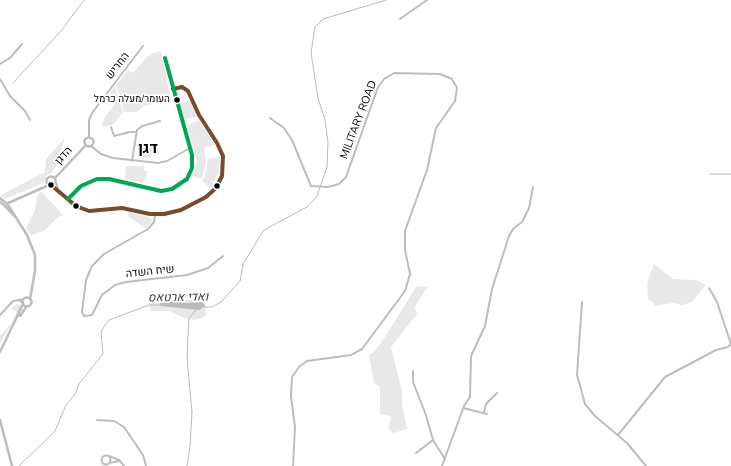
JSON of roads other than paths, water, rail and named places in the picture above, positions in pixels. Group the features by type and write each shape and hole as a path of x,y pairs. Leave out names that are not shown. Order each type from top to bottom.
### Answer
{"main road":[{"path":"0,198 6,205"},
{"path":"0,202 6,205"}],"street":[{"path":"400,19 427,0"},
{"path":"0,64 10,58 22,44"},
{"name":"החריש","path":"89,138 89,120 92,113 143,46"},
{"path":"68,199 85,184 101,178 113,179 161,191 172,189 182,183 190,174 193,162 190,148 165,58"},
{"name":"MILITARY ROAD","path":"270,118 284,128 292,140 311,186 328,187 339,184 346,177 378,87 384,79 394,73 440,74 452,79 457,88 454,101 436,128 427,170 405,231 404,246 410,274 405,291 362,349 351,355 307,361 299,367 292,377 291,396 295,427 293,466"},
{"path":"0,79 10,96 25,111 30,120"},
{"path":"47,180 50,185 58,190 78,208 87,210 119,208 155,214 176,211 206,197 219,182 223,170 221,149 198,112 188,91 182,87 173,89"},
{"path":"132,161 135,132 141,126 160,120"},
{"path":"111,127 114,136 135,132"},
{"path":"92,146 93,141 89,138 85,140 86,145 92,146 107,157 132,161 163,163 190,148"},
{"name":"הדגן","path":"55,178 86,145"},
{"path":"43,187 50,176 55,178 58,190"},
{"path":"0,352 27,306 31,303 30,291 35,271 35,255 30,240 6,205 17,198 56,182"},
{"path":"442,466 463,408 470,397 471,356 485,326 492,289 509,236 513,229 522,222 529,208 533,187"},
{"name":"שיח השדה","path":"155,214 154,221 148,229 104,254 92,266 86,280 83,316 87,317 91,315 102,295 115,285 188,274 208,268 223,256"},
{"path":"618,435 665,377 716,350 728,347 731,344 717,302 709,288"},
{"path":"12,330 25,298 30,291"},
{"path":"0,316 17,299 30,299"},
{"path":"17,299 27,306"},
{"path":"582,302 577,375 585,404 595,416 627,443 646,466"},
{"path":"413,371 413,382 426,415 433,440 445,459"},
{"path":"484,412 486,404 497,394"},
{"path":"463,408 484,412 487,414"},
{"path":"0,420 12,466"},
{"path":"97,420 114,421 124,427 143,455 146,466"},
{"path":"416,453 433,440"},
{"path":"107,455 102,458 104,465 116,461 121,463"},
{"path":"107,455 124,466"},
{"path":"107,455 109,458 109,464"}],"waterway":[{"path":"13,83 61,31 84,0"},
{"name":"ואדי ארטאס","path":"205,307 212,307 221,302 240,281 243,264 264,230 307,207 317,196 327,167 328,142 325,120 318,98 311,53 315,27 323,19 386,0"},
{"path":"710,174 731,174"},
{"name":"ואדי ארטאס","path":"19,466 55,431 66,405 75,394 79,384 103,354 101,331 109,320 149,305 160,305"},
{"path":"187,466 192,412 187,358 189,318 197,309"}],"place":[{"name":"העומר/מעלה כרמל","path":"177,100"}],"district":[{"name":"דגן","path":"148,149"}]}
